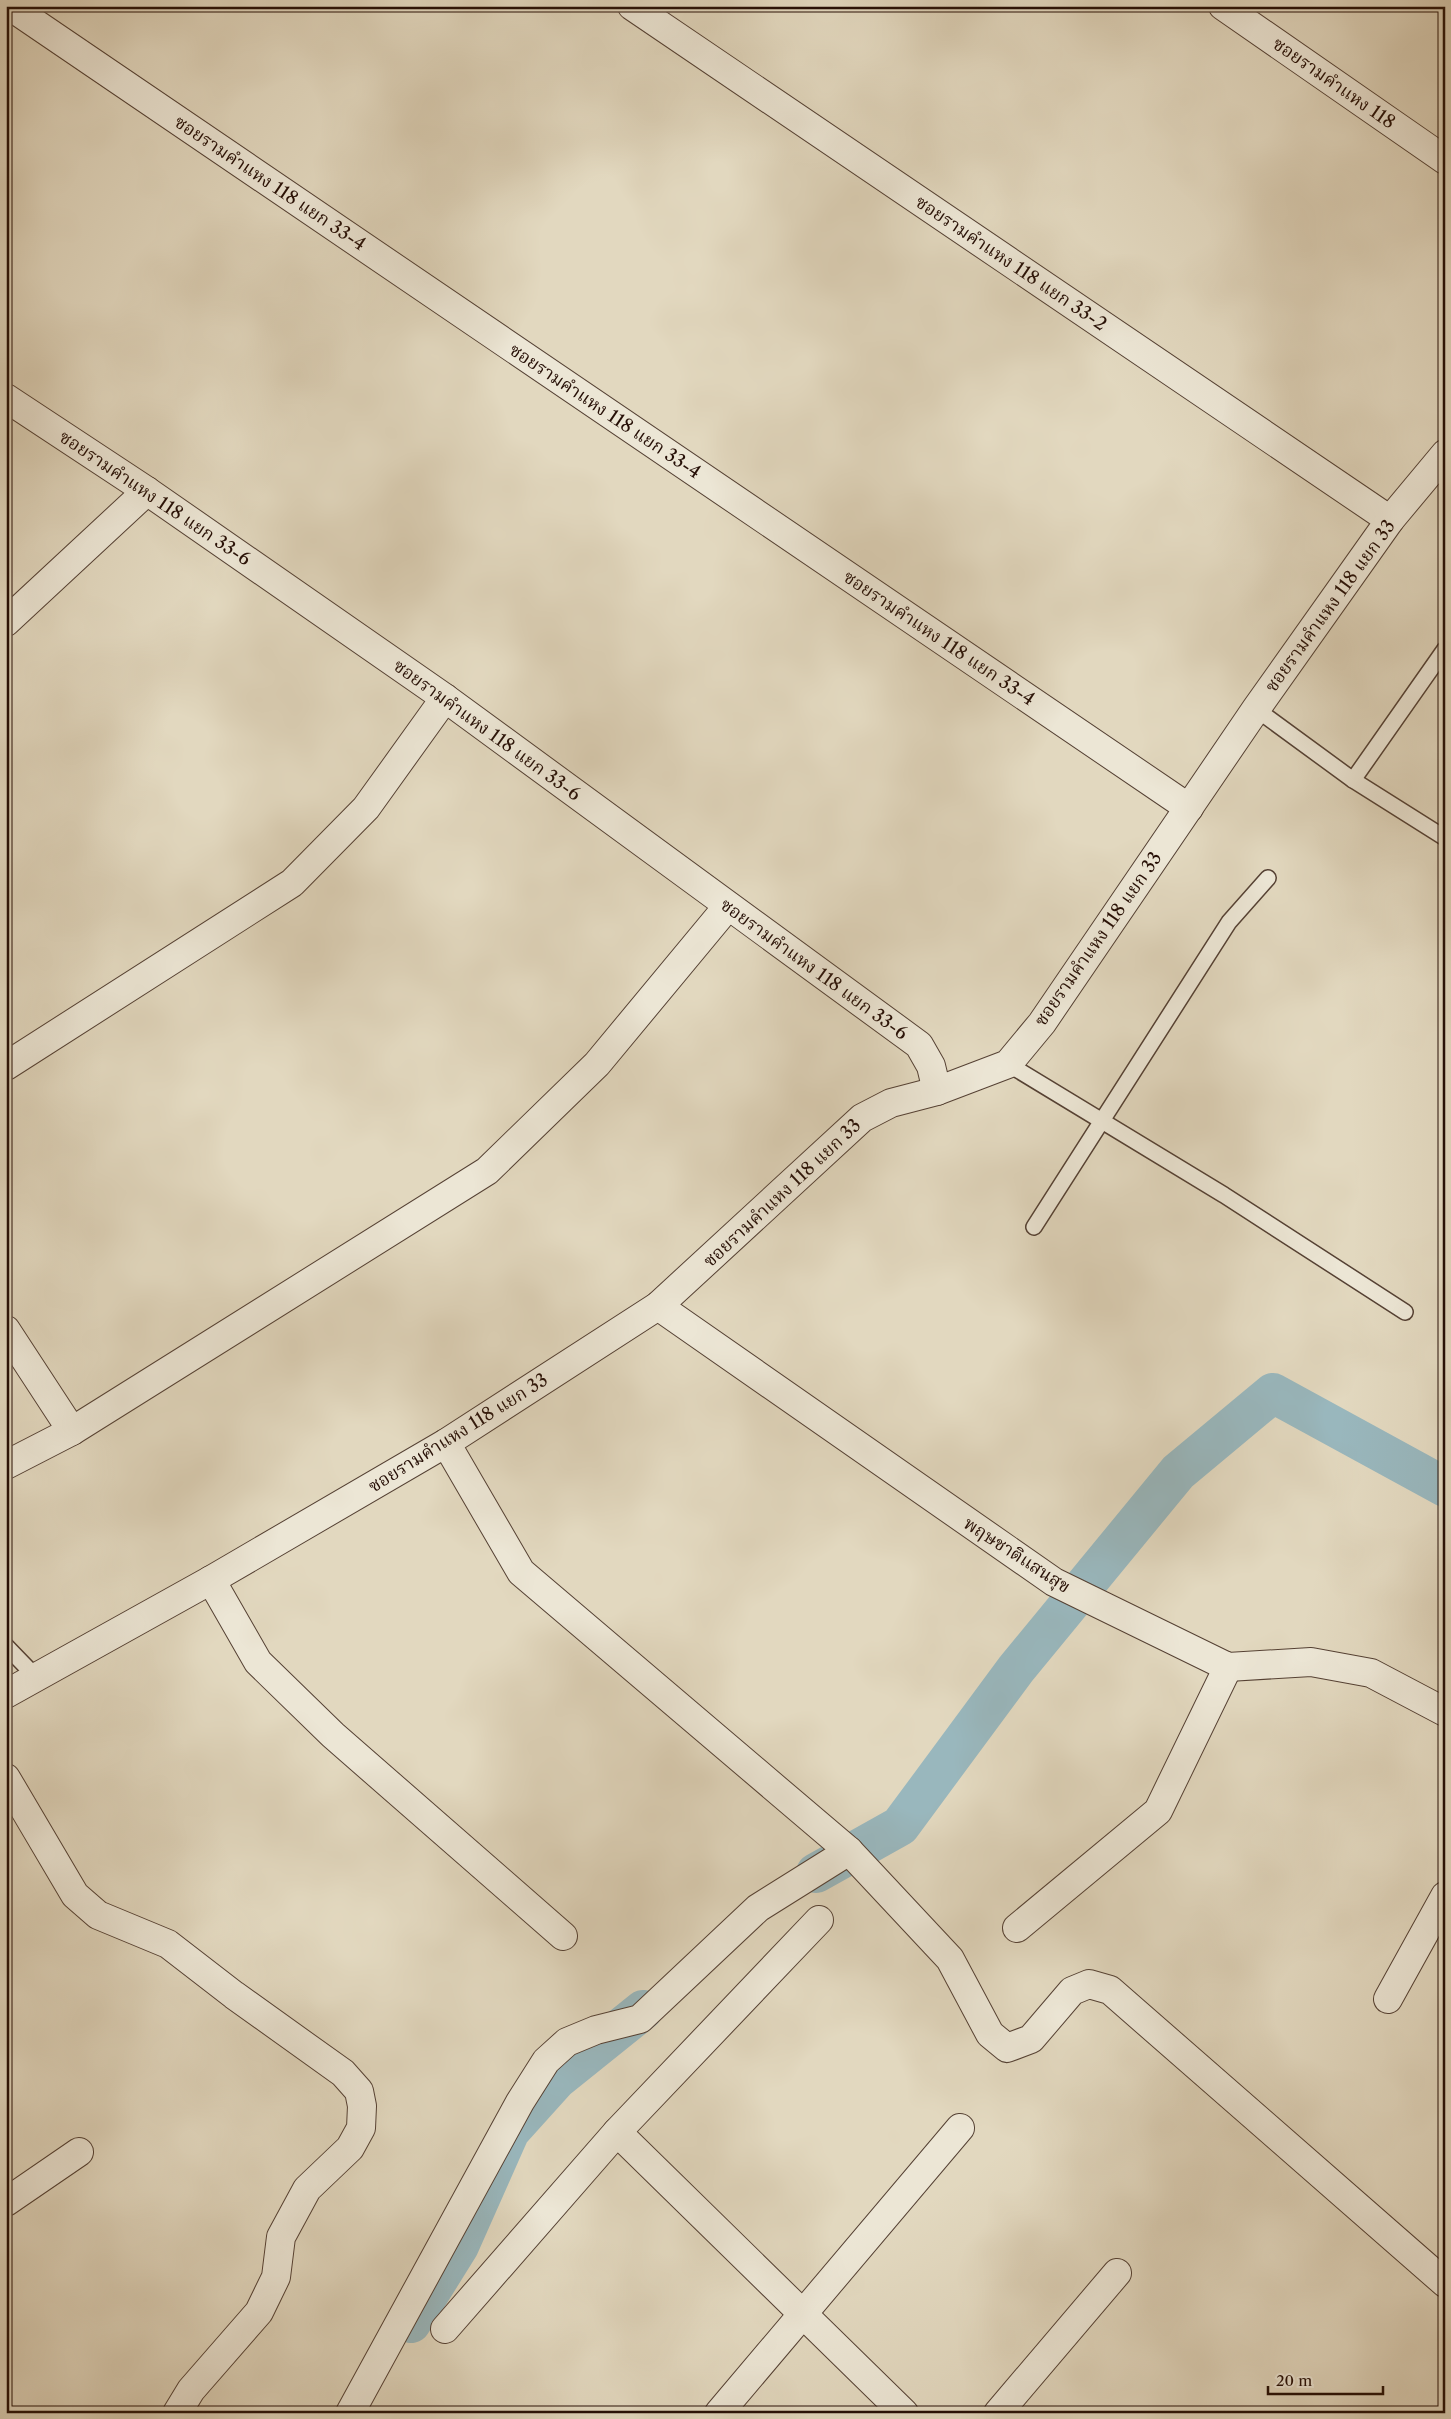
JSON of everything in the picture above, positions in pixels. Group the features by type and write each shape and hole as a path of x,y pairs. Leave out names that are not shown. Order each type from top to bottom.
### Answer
{"street":[{"name":"ซอยรามคำแหง 118 แยก 33-2","path":"632,6 1390,520"},
{"name":"ซอยรามคำแหง 118","path":"1223,6 1445,160"},
{"name":"ซอยรามคำแหง 118 แยก 33-4","path":"18,17 1189,808"},
{"name":"ซอยรามคำแหง 118 แยก 33-6","path":"6,398 147,491 445,698 920,1045 930,1066 937,1091"},
{"name":"ซอยรามคำแหง 118 แยก 33","path":"6,1694 211,1580 446,1443 658,1306 862,1118 892,1103 937,1091 1008,1064 1042,1023 1256,709 1390,520 1445,454"},
{"path":"6,622 147,491"},
{"path":"6,1066 292,883 366,808 445,698"},
{"path":"6,1465 72,1431 487,1171 597,1064 728,906"},
{"name":"พฤษชาติแสนสุข","path":"658,1306 1054,1582 1228,1667 1310,1662 1371,1673 1445,1712"},
{"path":"6,1330 72,1431"},
{"path":"446,1443 521,1572 849,1851 950,1959 990,2034 1007,2048 1031,2039 1072,1991 1089,1984 1110,1990 1445,2283"},
{"path":"211,1580 258,1662 333,1735 563,1936"},
{"path":"1017,1928 1158,1811 1228,1667"},
{"path":"6,1778 75,1895 98,1915 168,1944 234,1996 343,2073 359,2091 362,2106 361,2128 350,2148 307,2189 281,2237 276,2277 259,2312 191,2390 177,2413"},
{"path":"350,2413 515,2110 546,2061 567,2042 596,2030 640,2019 758,1908 849,1851"},
{"path":"1388,1999 1445,1896"},
{"path":"445,2329 617,2132 819,1920"},
{"path":"719,2413 960,2128"},
{"path":"617,2132 904,2413"},
{"path":"6,2202 79,2152"},
{"path":"998,2413 1117,2273"}],"lane":[{"path":"1353,780 1445,649"},
{"path":"1256,709 1353,780 1445,838"},
{"path":"1034,1227 1229,922 1268,878"},
{"path":"1008,1064 1224,1195 1405,1312"},
{"path":"6,1646 36,1677"}],"waterway":[{"path":"816,1873 900,1826 1016,1669 1178,1472 1273,1393 1445,1487"},
{"path":"411,2323 459,2246 510,2131 556,2080 643,2010"}]}
